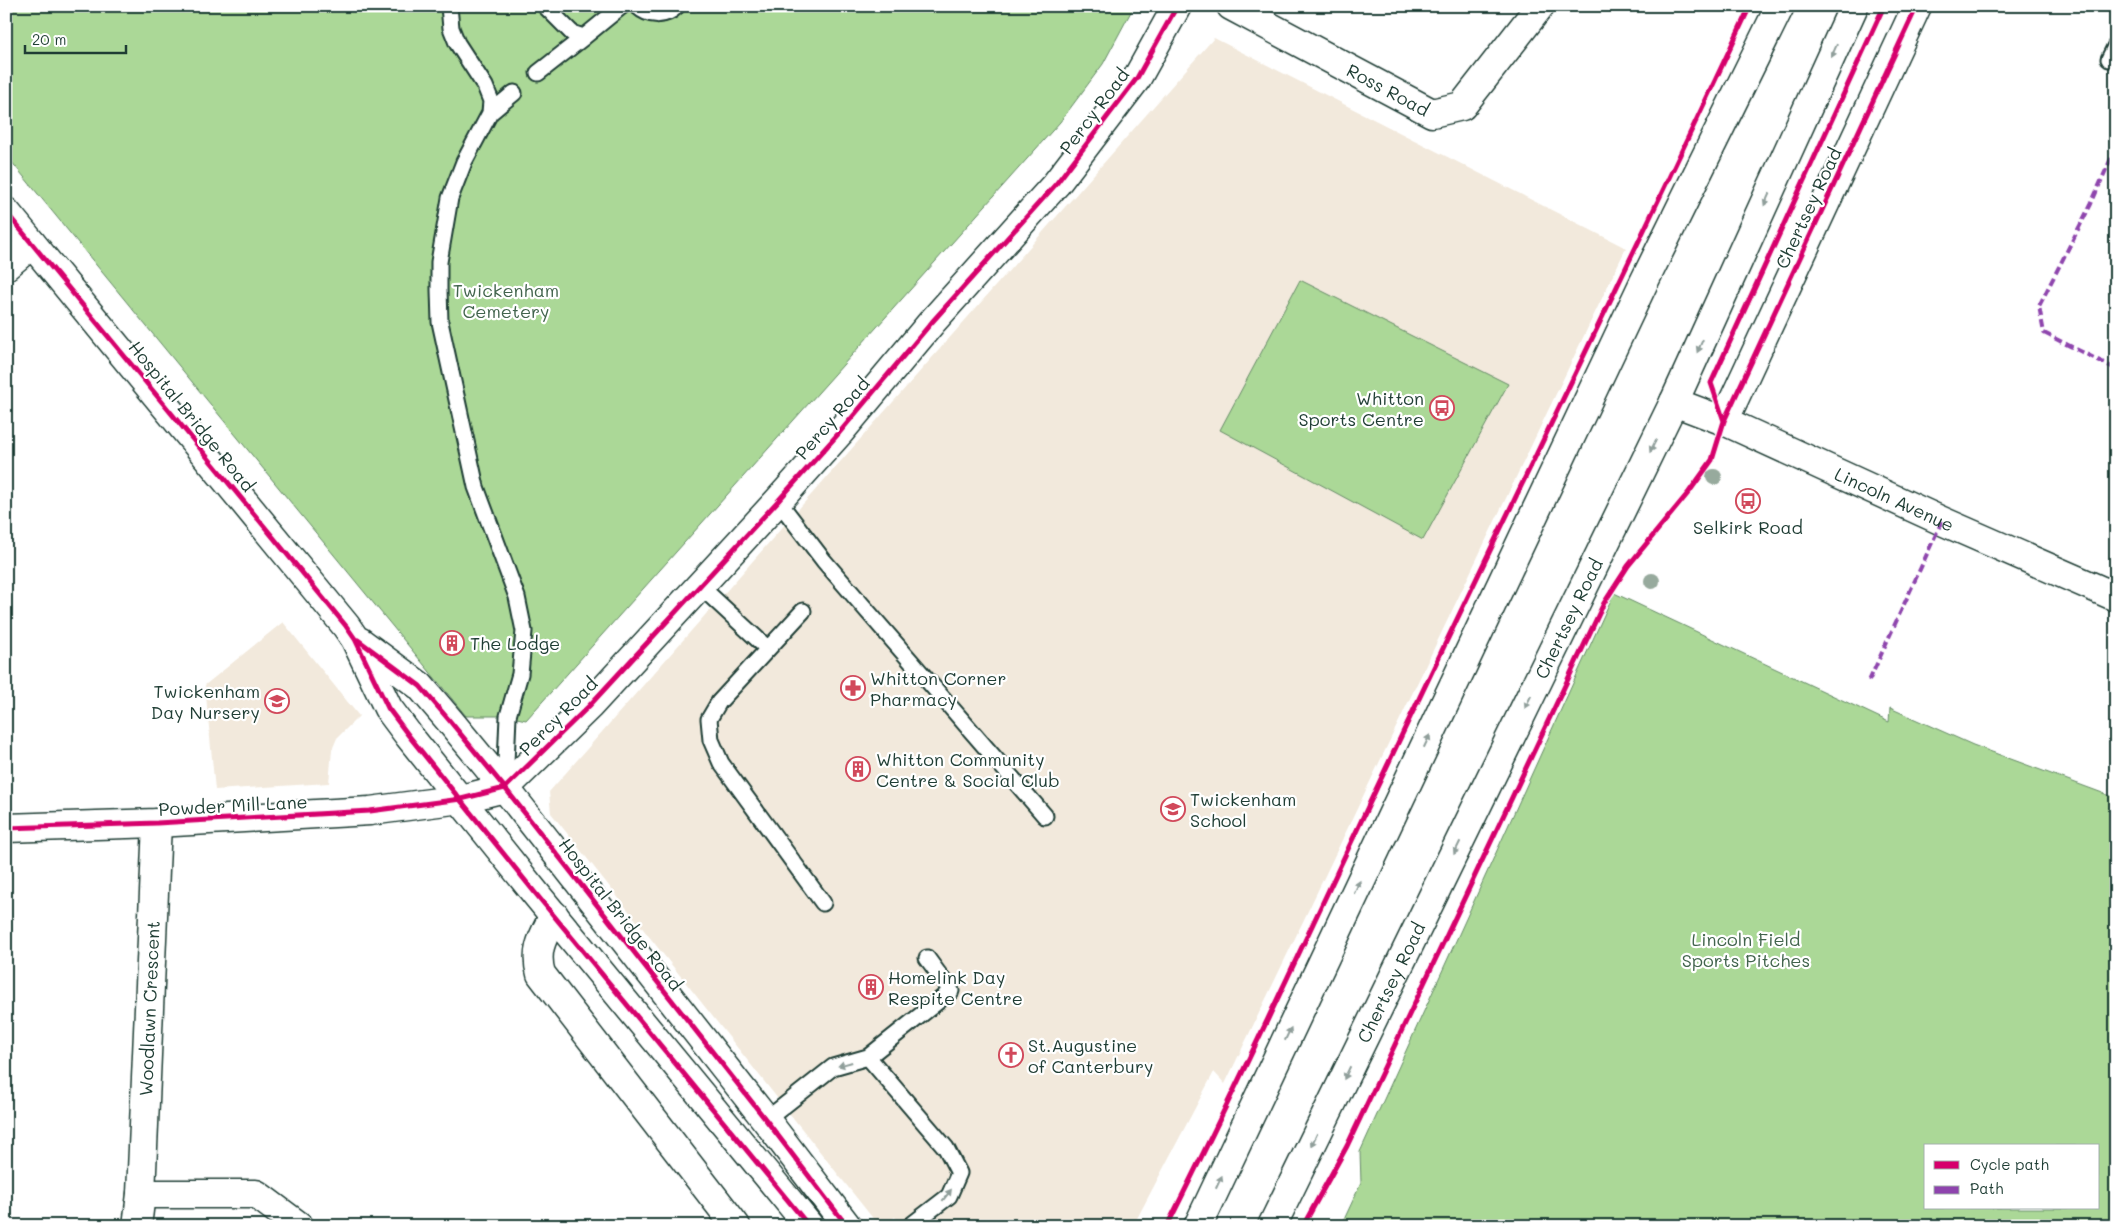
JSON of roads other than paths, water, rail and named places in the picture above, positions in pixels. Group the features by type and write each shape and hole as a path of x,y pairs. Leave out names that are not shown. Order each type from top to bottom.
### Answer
{"main road":[{"name":"Percy Road","path":"505,788 589,706 778,501 839,433 932,322 1056,184 1137,78 1177,6"},
{"name":"Ross Road","path":"1231,6 1432,113 1462,106 1540,6"},
{"path":"1198,1226 1636,300 1780,6"},
{"name":"Chertsey Road","path":"1272,1226 1674,402 1854,6"},
{"name":"Chertsey Road","path":"1724,421 1917,6"},
{"name":"Hospital Bridge Road","path":"6,212 356,639 420,686 505,788 847,1226"},
{"path":"6,266 32,244"},
{"name":"Lincoln Avenue","path":"1674,402 1724,421 1942,521 2116,597"},
{"name":"Hospital Bridge Road","path":"356,639 388,708 554,915 809,1226"},
{"path":"461,799 505,788"},
{"name":"Powder Mill Lane","path":"6,828 157,823 370,811 461,799"},
{"name":"Woodlawn Crescent","path":"137,1226 141,1194 157,823"},
{"path":"554,915 540,941 537,960 541,974 736,1226"},
{"path":"141,1194 256,1194 299,1226"}],"lane":[{"path":"449,6 451,28 457,43 486,86 491,100 490,113"},
{"path":"545,6 572,33 584,37"},
{"path":"538,73 622,6"},
{"path":"637,6 643,12 660,15 668,13 677,6"},
{"path":"505,788 508,716 520,674 524,631 517,597 476,487 440,322 439,262 450,198 464,162 490,113 514,93"},
{"path":"778,501 824,562 1045,816"},
{"path":"699,585 767,648"},
{"path":"804,611 767,648 719,702 709,719 711,740 721,763 823,903"},
{"path":"766,1120 833,1067 868,1057 951,991 926,958"},
{"path":"868,1057 946,1148 959,1173 949,1196 910,1226"}],"place":[{"name":"Whitton Sports Centre","path":"1442,408"},
{"name":"Selkirk Road","path":"1748,501"},
{"name":"The Lodge","path":"452,643"},
{"name":"Whitton Corner Pharmacy","path":"853,688"},
{"name":"Twickenham Day Nursery","path":"277,701"},
{"name":"Whitton Community Centre & Social Club","path":"858,769"},
{"name":"Twickenham School","path":"1173,809"},
{"name":"Homelink Day Respite Centre","path":"871,987"},
{"name":"St.Augustine of Canterbury","path":"1011,1055"}],"park label":[{"name":"Twickenham Cemetery","path":"506,300"},
{"name":"Lincoln Field Sports Pitches","path":"1746,950"}]}
